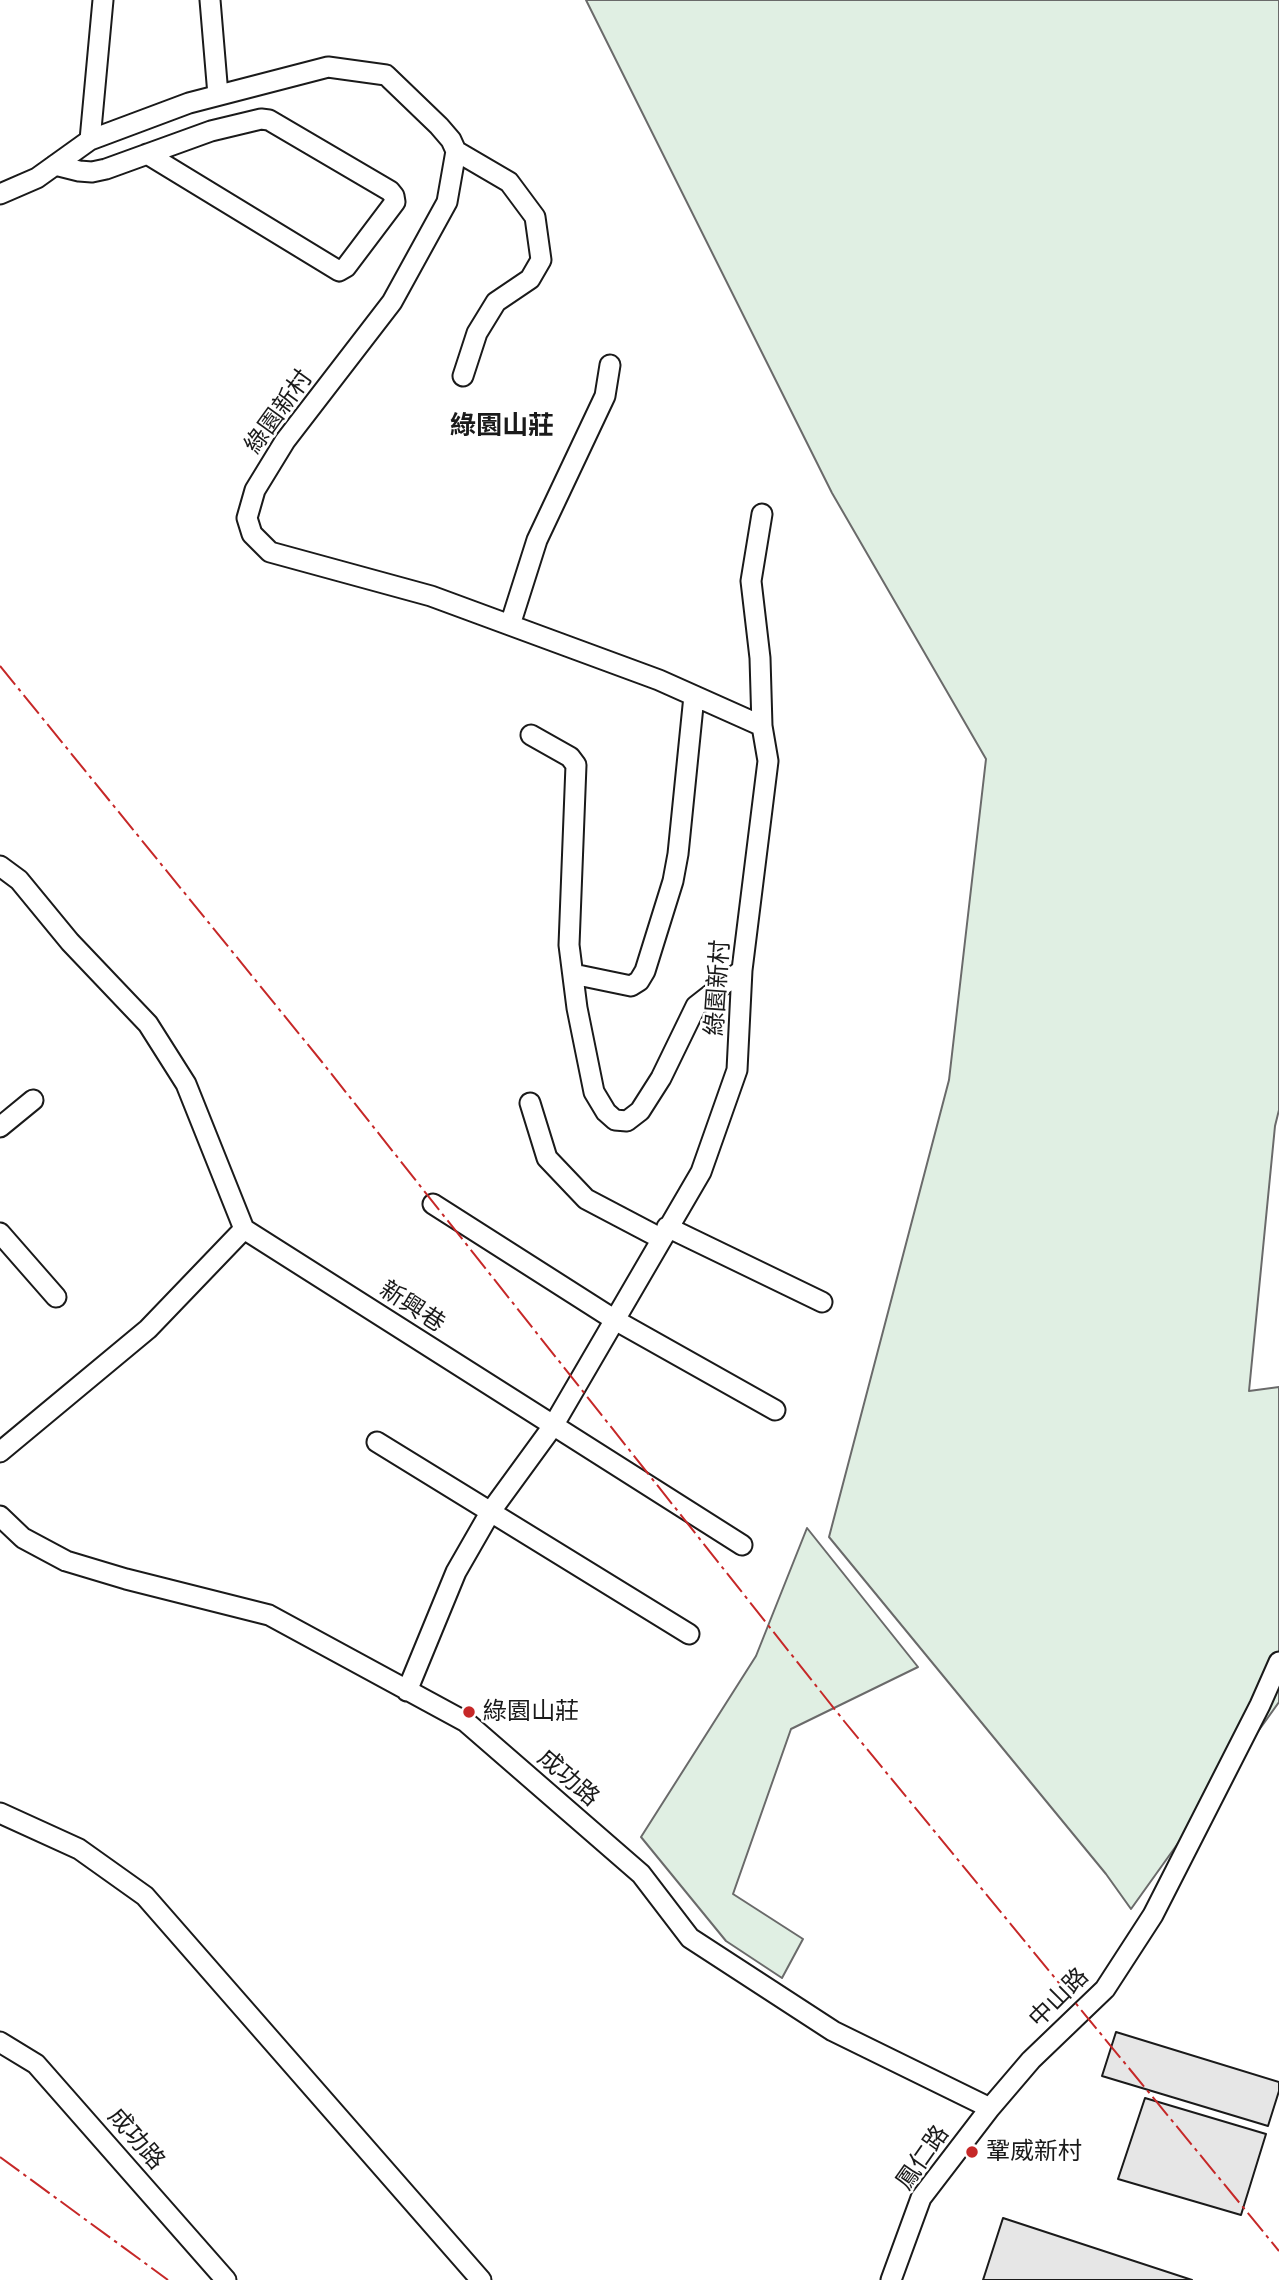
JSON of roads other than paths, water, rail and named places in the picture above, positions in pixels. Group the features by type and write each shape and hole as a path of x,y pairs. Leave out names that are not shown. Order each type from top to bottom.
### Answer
{"street":[{"path":"90,140 103,0"},
{"path":"210,0 218,95"},
{"path":"0,194 37,178 90,140 189,103 328,68 386,75 439,126 456,151 509,182 536,217 541,260 530,279 496,302 477,333 463,376"},
{"path":"55,165 92,172 106,169 147,154 211,131 261,118 269,120 390,191 395,202 346,267 339,271 147,154"},
{"name":"綠園新村","path":"456,151 447,202 392,302 285,441 255,490 247,518 252,534 270,552 431,596 659,680 762,726"},
{"path":"510,625 537,540 605,396 610,365"},
{"name":"綠園新村","path":"615,1320 701,1172 737,1070 742,970 768,761 762,726 760,657 751,582 762,514"},
{"path":"573,974 631,986 639,981 645,971 673,881 678,854 694,696"},
{"path":"531,736 570,757 576,765 569,945 577,1007 594,1092 606,1112 615,1120 627,1121 640,1111 661,1078 696,1006 742,970"},
{"path":"0,866 19,880 69,942 148,1024 186,1084 244,1229 148,1329 0,1452"},
{"path":"0,1127 33,1100"},
{"path":"530,1103 548,1158 586,1199 822,1302"},
{"path":"433,1204 615,1320 775,1410"},
{"name":"新興巷","path":"244,1229 742,1545"},
{"path":"0,1233 56,1297"},
{"path":"407,1691 456,1572 491,1511 553,1426 615,1320"},
{"path":"377,1441 689,1634"},
{"name":"成功路","path":"0,1516 23,1538 66,1561 270,1615 466,1722 641,1874 690,1938 833,2031 990,2108"},
{"name":"中山路","path":"990,2108 1031,2060 1105,1989 1153,1915 1260,1705 1279,1662"},
{"path":"0,1813 79,1849 145,1896 481,2280"},
{"name":"成功路","path":"0,2042 36,2064 226,2280"},
{"name":"鳳仁路","path":"891,2280 920,2199 990,2108"}],"place":[{"name":"綠園山莊","path":"469,1712"},
{"name":"鞏威新村","path":"972,2152"}],"district":[{"name":"綠園山莊","path":"502,426"}]}
